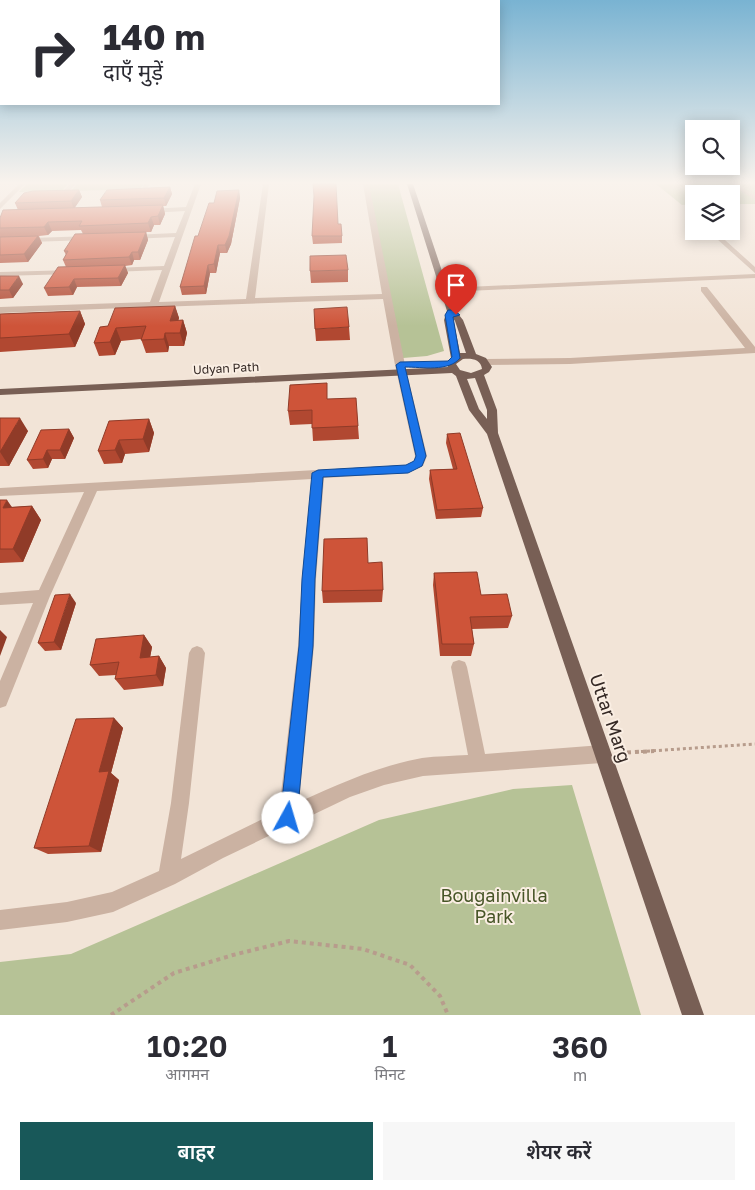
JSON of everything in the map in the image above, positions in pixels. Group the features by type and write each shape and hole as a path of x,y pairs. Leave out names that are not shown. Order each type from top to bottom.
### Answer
{"main road":[{"name":"Uttar Marg","path":"426,231 451,311 459,320 472,356"},
{"name":"Uttar Marg","path":"451,311 448,320 455,366 474,410 492,433"},
{"path":"472,356 486,364 483,373 479,375 455,366 472,356"},
{"name":"Udyan Path","path":"0,386 455,366"},
{"name":"Udyan Path","path":"0,392 401,368"},
{"name":"Uttar Marg","path":"479,375 492,410 492,433 693,1015"}],"street":[{"path":"152,306 180,231"},
{"path":"250,302 260,231"},
{"path":"0,492 408,469 419,463 421,456 401,368 375,231"},
{"path":"119,237 179,235"},
{"path":"0,241 100,238"},
{"path":"721,240 755,271"},
{"path":"108,270 166,268"},
{"path":"0,274 78,271"},
{"path":"445,290 755,276"},
{"path":"704,289 754,350"},
{"path":"0,310 387,296"},
{"path":"486,364 554,364 570,361 754,350"},
{"path":"288,818 306,646 309,579 318,473"},
{"path":"0,700 43,596 93,486"},
{"path":"0,599 43,596"},
{"path":"168,877 180,803 197,653"},
{"path":"459,667 478,762"},
{"path":"0,920 67,912 112,902 168,877 216,851 347,789 384,776 423,768 478,762 602,754"}],"path":[{"path":"602,754 755,744"},
{"path":"111,1015 174,973 234,955 289,942 363,949 410,965 440,996 448,1015"}],"green space":[{"path":"378,231 411,231 444,351 427,356 403,358"},
{"name":"Bougainvilla Park","path":"572,785 641,1015 0,1015 0,962 71,954 379,820 513,789"}],"building":[{"path":"200,231 230,231 225,245 218,245 214,264 208,265 204,286 180,287 195,236 198,236"},
{"path":"312,231 342,231 342,236 312,236"},
{"path":"146,232 138,252 132,252 129,257 63,260 68,251 64,251 75,234"},
{"path":"38,236 24,254 0,255 0,237"},
{"path":"346,255 348,270 310,271 310,256"},
{"path":"125,265 118,278 74,279 69,287 44,288 58,267"},
{"path":"0,276 19,276 9,290 0,290"},
{"path":"175,306 170,321 183,320 180,333 165,333 164,339 141,340 146,326 116,328 110,342 94,343 100,327 108,326 115,308"},
{"path":"347,307 349,327 315,329 314,309"},
{"path":"80,311 69,334 0,338 0,314"},
{"path":"327,383 327,399 356,398 358,426 312,428 312,410 288,411 290,385"},
{"path":"0,418 20,418 0,452"},
{"path":"149,419 143,439 119,440 115,450 98,451 109,421"},
{"path":"69,429 60,450 47,450 43,459 27,460 41,430"},
{"path":"460,433 483,508 437,510 430,470 457,469 447,434"},
{"path":"0,500 7,500 3,508 32,506 13,549 0,549"},
{"path":"367,538 368,563 382,562 383,590 322,591 324,539"},
{"path":"477,572 481,595 507,594 512,616 470,617 474,644 442,644 434,573"},
{"path":"70,594 54,642 38,643 55,595"},
{"path":"144,635 140,658 159,656 156,675 115,679 119,662 90,665 96,639"},
{"path":"114,718 99,772 109,771 89,846 34,848 76,719"}],"route":[{"path":"288,818 306,646 309,579 318,473 408,469 419,463 421,456 400,365 451,363 456,358 448,320 451,311 456,315"}]}
